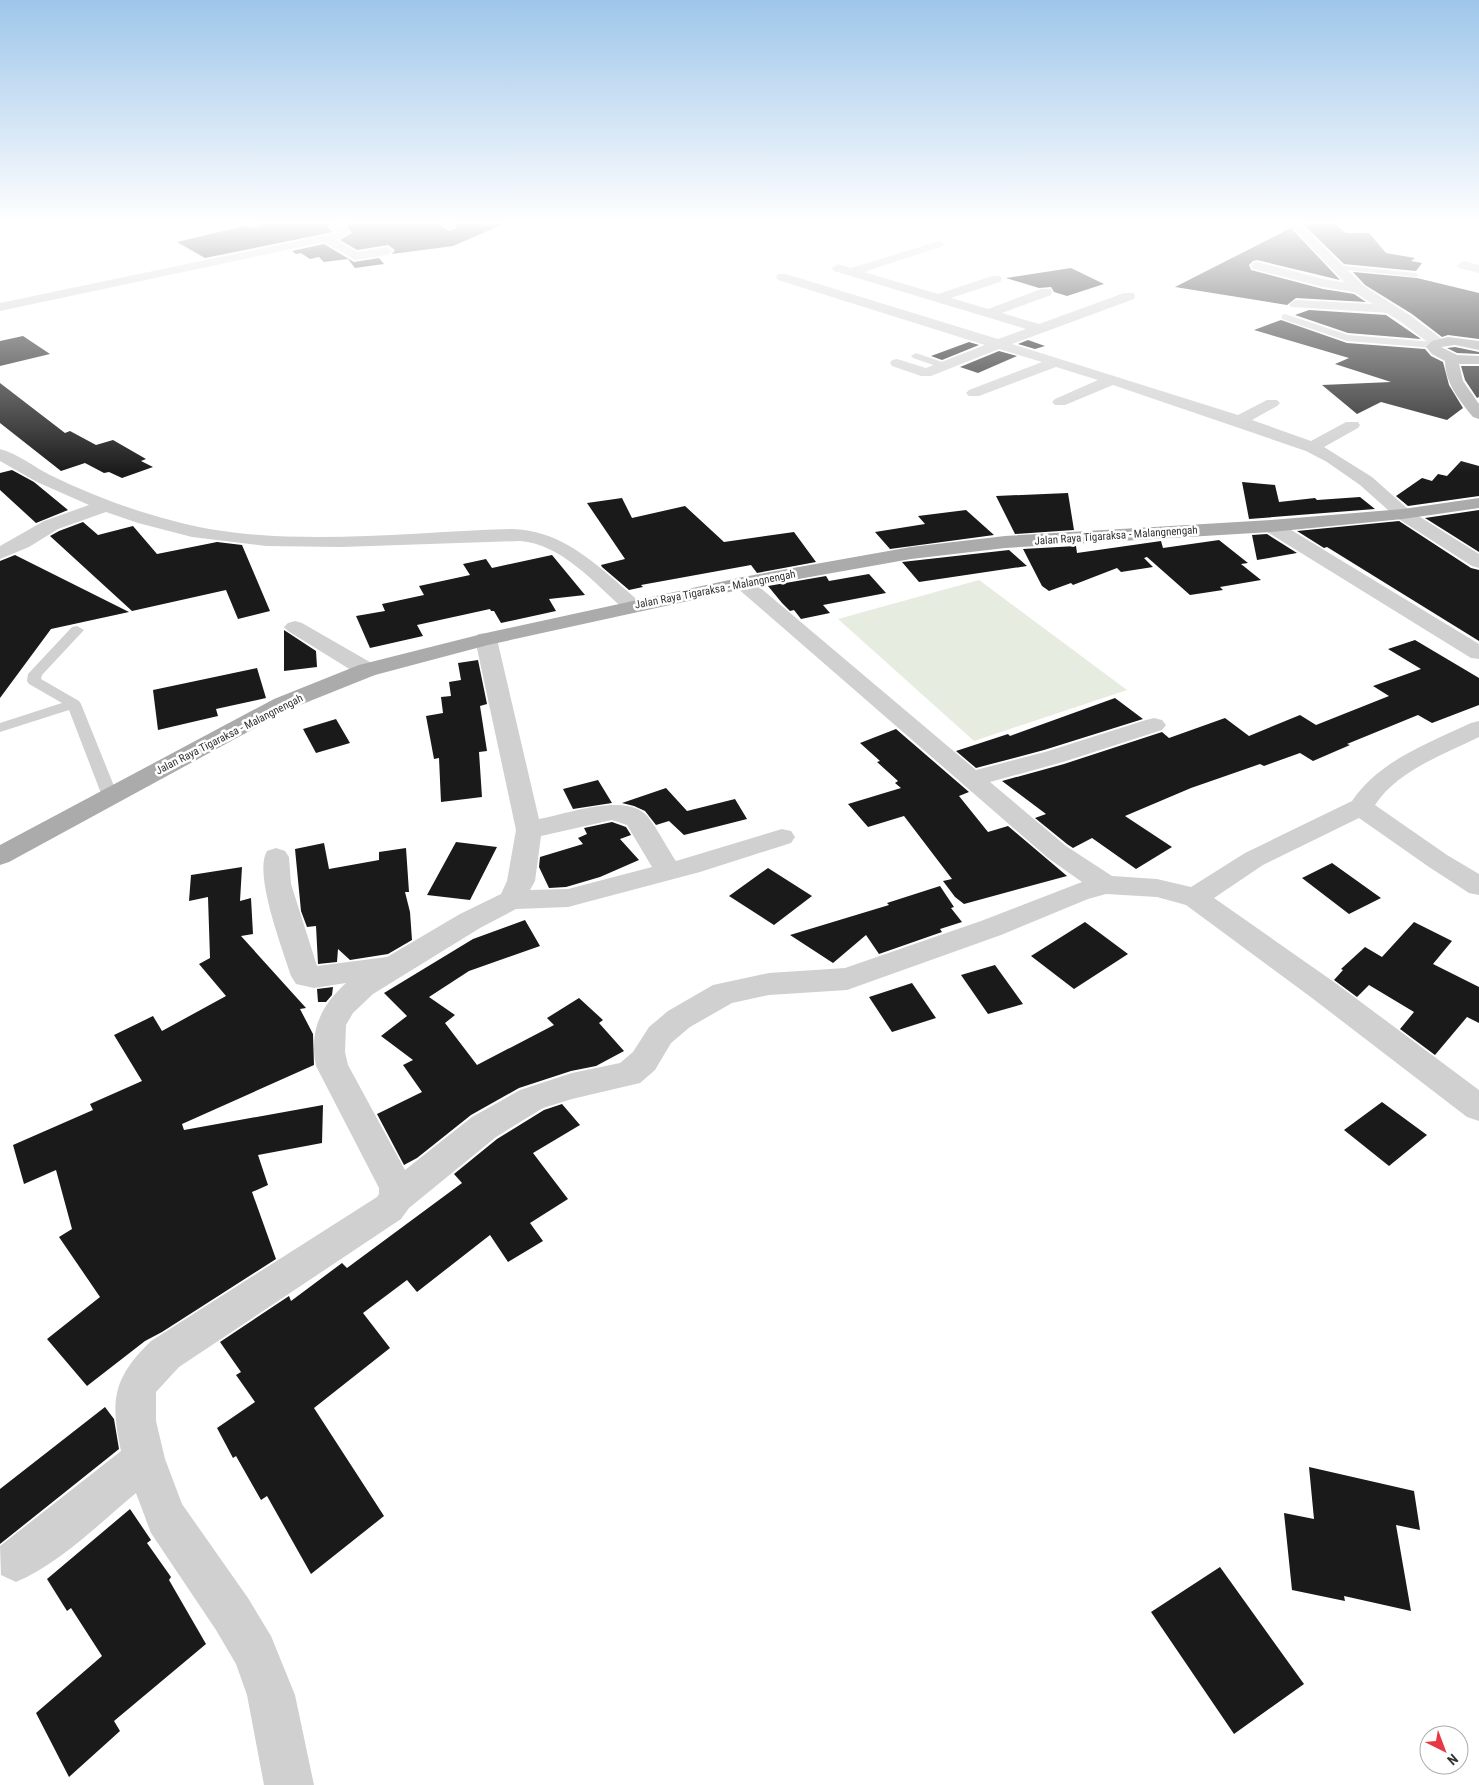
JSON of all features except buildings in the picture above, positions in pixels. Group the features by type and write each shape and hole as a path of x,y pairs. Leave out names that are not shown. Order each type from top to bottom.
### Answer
{"main road":[{"path":"1479,346 1460,342 1436,344 1434,350 1452,358 1479,360"},
{"path":"1452,358 1451,371 1465,398 1479,414"},
{"name":"Jalan Raya Tigaraksa - Malangnengah","path":"0,856 282,704 367,670 486,639 743,583 911,553 1005,542 1271,526 1403,514 1479,503"}],"street":[{"path":"876,306 1239,421 1312,447 1333,458 1366,481 1403,514 1474,555"},
{"path":"966,306 1041,328"},
{"path":"989,313 1007,306"},
{"path":"897,363 926,373 1101,306"},
{"path":"1340,306 1391,309"},
{"path":"1387,306 1436,344"},
{"path":"974,393 1056,362"},
{"path":"1060,402 1112,380"},
{"path":"1239,421 1272,403"},
{"path":"1312,447 1352,425"},
{"path":"0,454 37,475 107,505 160,524 191,531 237,537 357,542 514,535 540,538 561,547 632,606"},
{"path":"0,553 22,543 51,525 107,505"},
{"path":"1271,526 1479,652"},
{"path":"743,583 1058,852 1106,885"},
{"path":"295,628 367,670"},
{"path":"486,639 529,830 521,882 511,900"},
{"path":"971,779 1054,757 1154,725"},
{"path":"1195,898 1215,882 1261,856 1361,808 1367,795 1397,770 1479,728"},
{"path":"1361,808 1438,861 1479,886"},
{"path":"529,830 612,812 627,814 636,819 668,872"},
{"path":"397,1197 396,1187 332,1066 329,1052 332,1025 342,1005 362,986 470,921 511,900 568,898 668,872 782,836"},
{"path":"276,857 277,884 306,976 314,977 396,966"},
{"path":"289,1785 271,1695 255,1652 232,1614 166,1518 144,1459 138,1437 136,1400 139,1385 148,1371 165,1354 389,1208 397,1197 484,1127 532,1099 572,1086 629,1074 644,1061 660,1035 679,1019 724,993 769,984 847,980 991,928 1079,892 1106,885 1157,888 1195,898 1323,990 1479,1108"},
{"path":"16,1560 90,1504 144,1459"}],"lane":[{"path":"1285,317 1348,338 1436,344"},
{"path":"916,356 945,366"},
{"path":"77,630 35,674 34,682 74,704 110,796"},
{"path":"0,728 74,704"}],"shaded area":[{"path":"979,580 1127,690 974,741 838,619"}]}
